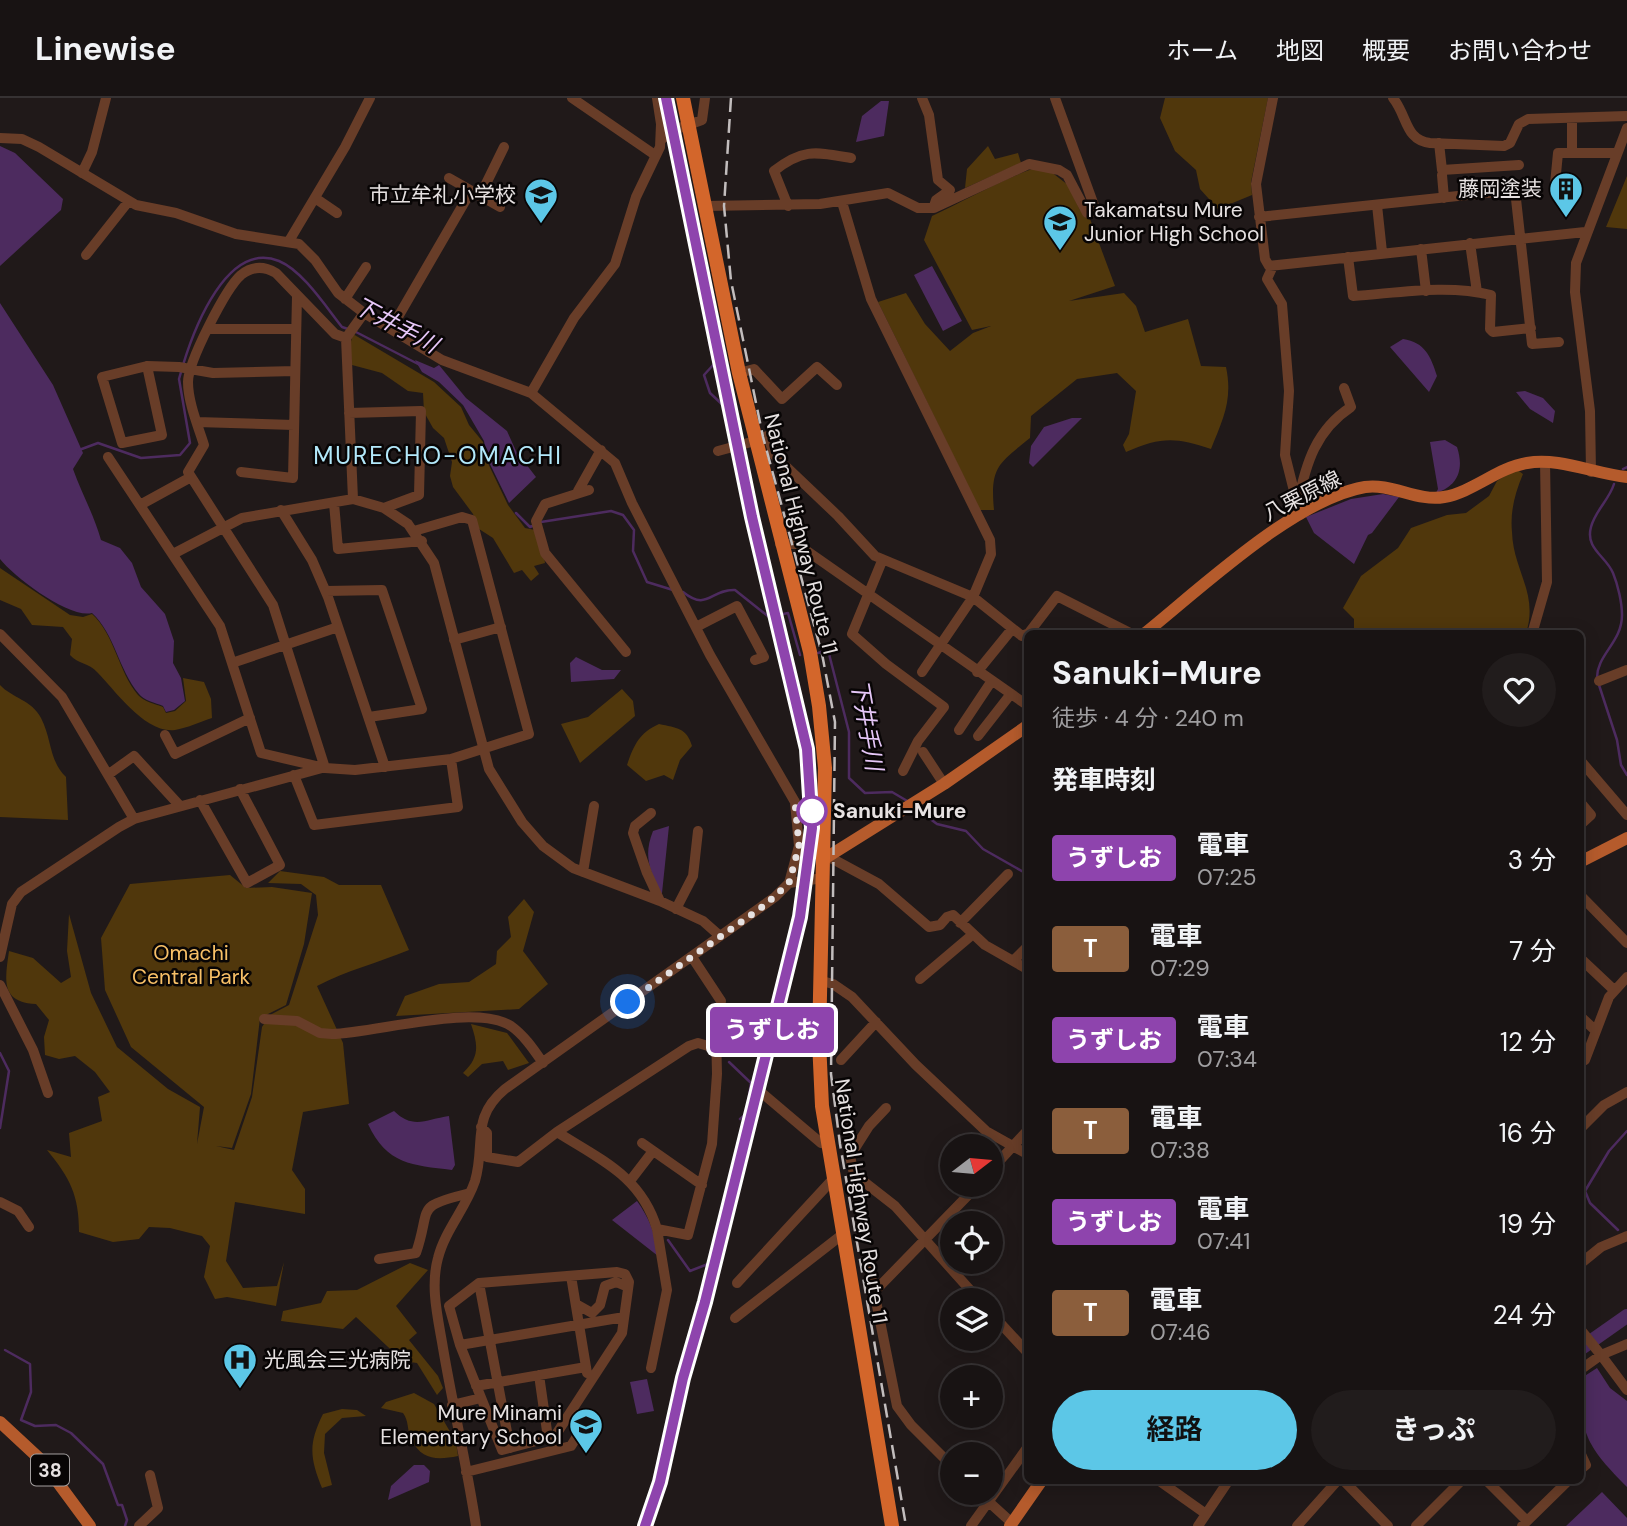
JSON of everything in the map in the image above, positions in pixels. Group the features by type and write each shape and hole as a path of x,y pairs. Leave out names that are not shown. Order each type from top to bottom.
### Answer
{"highway":[{"name":"National Highway Route 11","path":"683,98 739,373 780,544 810,652 819,706 825,768 827,858 823,878 820,1073 828,1144 892,1526"}],"main road":[{"name":"八栗原線","path":"1149,630 1298,510 1364,487 1380,487 1437,498 1456,494 1510,467 1545,461 1627,477"},
{"path":"827,858 944,784 1024,728"},
{"path":"1584,860 1627,838"},
{"name":"38","path":"0,1422 43,1461 90,1526"},
{"path":"1011,1524 1039,1484"}],"street":[{"path":"82,173 92,152 106,98"},
{"path":"289,241 369,98"},
{"path":"572,98 655,155"},
{"path":"657,98 661,140"},
{"path":"531,393 574,318 615,264 627,234 636,197 661,140 671,131 702,120 705,98"},
{"path":"922,98 929,115 939,180 950,190 936,200 934,208"},
{"path":"705,206 788,206 842,202 888,194 918,208 934,208 1029,164 1059,170 1067,175 1087,213 1096,211 1055,98"},
{"path":"1273,98 1256,184 1265,259 1269,266 1585,232"},
{"path":"1393,98 1404,112 1411,135 1418,141 1439,143 1504,146 1510,143 1518,124 1528,119 1627,117"},
{"path":"1572,153 1573,118"},
{"path":"1591,472 1590,411 1575,277 1585,232 1627,128"},
{"path":"0,138 31,142 128,202 176,213 236,234 289,241 307,252 328,282 364,313 442,360 531,393 601,450 615,463 632,503 696,627 795,802 799,846 789,883 765,905 493,1099 481,1127 477,1167 470,1193 444,1238 435,1272 437,1308 452,1405 476,1526"},
{"path":"1439,143 1442,170 1520,165"},
{"path":"1504,146 1506,166"},
{"path":"391,329 504,148"},
{"path":"788,206 774,171 807,153 851,158"},
{"path":"1555,184 1555,157 1558,153 1617,153"},
{"path":"1441,175 1444,198"},
{"path":"449,178 500,207"},
{"path":"1259,217 1515,190 1532,344 1559,342"},
{"path":"315,198 337,213"},
{"path":"86,255 128,202"},
{"path":"842,202 870,299 990,540 991,554 973,597 922,671"},
{"path":"1377,205 1382,252"},
{"path":"1470,243 1477,292"},
{"path":"1421,249 1426,291"},
{"path":"1348,257 1353,296 1426,291 1477,292 1491,295 1490,329 1493,332 1531,328"},
{"path":"1273,266 1267,279 1282,304 1289,391 1285,455 1298,510"},
{"path":"325,768 273,605 188,472 204,445 185,368 239,276 248,270 267,268 276,272 335,334 349,333"},
{"path":"345,299 365,275"},
{"path":"241,472 293,478 297,296"},
{"path":"353,499 349,333 364,313"},
{"path":"210,329 296,329"},
{"path":"146,366 162,435 122,443 102,377 146,366 213,373 295,371"},
{"path":"739,373 754,369 782,399 817,367 836,385"},
{"path":"1298,510 1312,450 1330,420 1350,407 1344,388"},
{"path":"349,413 421,411 419,495 384,508"},
{"path":"197,422 294,425"},
{"path":"718,451 768,436 774,455 790,473 838,516 863,545 882,561 922,574 973,597 1012,629 1024,635"},
{"path":"601,450 583,491 545,504 537,524 545,553 626,652"},
{"path":"108,457 219,626 261,753 325,768 355,770 451,759 484,751 529,734 472,520 462,517 414,531"},
{"path":"1533,630 1547,582 1545,461"},
{"path":"140,505 191,477"},
{"path":"173,554 242,517 353,499 384,508 414,531 434,563 484,751 505,796 531,833 556,857 583,872 660,901 714,928 720,936"},
{"path":"334,503 338,549 422,541"},
{"path":"281,510 312,560 326,591 385,767"},
{"path":"780,544 797,544 1024,703"},
{"path":"882,561 853,630 855,638 944,707 918,741 903,771"},
{"path":"326,591 382,590 422,709 369,717"},
{"path":"1030,630 1057,596 1124,630"},
{"path":"696,627 737,606 764,657 755,660"},
{"path":"454,640 501,626"},
{"path":"232,663 338,627"},
{"path":"977,672 1012,629"},
{"path":"0,634 62,697 134,819"},
{"path":"1599,681 1627,670"},
{"path":"952,718 961,728 991,682"},
{"path":"978,736 1010,695"},
{"path":"165,735 175,754 250,718"},
{"path":"923,752 944,784"},
{"path":"109,774 134,756 180,806"},
{"path":"294,775 314,825 458,807 451,759"},
{"path":"1584,765 1627,815"},
{"path":"0,957 12,904 21,892 134,819 325,768"},
{"path":"200,800 247,883 280,865 240,789"},
{"path":"583,872 594,806"},
{"path":"1584,807 1591,815 1584,821"},
{"path":"650,813 635,826 633,833 646,873 660,901"},
{"path":"676,909 693,876 698,831"},
{"path":"827,858 879,884 929,927 940,925 947,916 953,915 972,935 1024,968"},
{"path":"960,923 1008,874"},
{"path":"789,883 823,878"},
{"path":"1584,899 1627,943"},
{"path":"920,979 972,935"},
{"path":"1013,961 1024,950"},
{"path":"657,1229 688,1235 712,1144 717,1074 715,1048 721,1001 692,957"},
{"path":"1584,962 1615,990"},
{"path":"1584,1061 1615,990 1627,977"},
{"path":"822,981 833,984 852,997 986,1131 1024,1152"},
{"path":"0,985 33,1050 48,1093"},
{"path":"264,1019 297,1021 320,1033 332,1034 420,1020 491,1020 509,1025 521,1034 543,1063"},
{"path":"1584,1020 1596,1031"},
{"path":"841,1060 876,1022"},
{"path":"481,1127 486,1133 487,1157 518,1162 557,1132 689,1046 698,1043 715,1048"},
{"path":"1584,1125 1604,1105 1627,1092"},
{"path":"762,1093 821,1143 828,1144"},
{"path":"886,1108 869,1126 850,1156 851,1166 855,1174 895,1206 969,1288"},
{"path":"557,1132 631,1181 651,1210 657,1229 667,1290 651,1368"},
{"path":"1003,1157 1024,1135"},
{"path":"642,1143 702,1185"},
{"path":"631,1181 653,1151"},
{"path":"737,1283 834,1178"},
{"path":"379,1259 416,1253 424,1212 431,1204 470,1193"},
{"path":"874,1292 967,1197"},
{"path":"0,1202 18,1211 29,1227"},
{"path":"735,1318 843,1234"},
{"path":"1584,1261 1601,1247 1623,1238"},
{"path":"869,1266 897,1406 911,1425 940,1454"},
{"path":"621,1272 628,1277 622,1333 555,1436 502,1450 460,1345 449,1306 480,1283 621,1272"},
{"path":"571,1276 589,1384"},
{"path":"576,1304 592,1313 600,1306 605,1286 616,1282 628,1287"},
{"path":"480,1283 510,1448"},
{"path":"460,1345 624,1317"},
{"path":"1003,1326 1024,1349"},
{"path":"1584,1334 1627,1390"},
{"path":"1584,1366 1598,1354 1627,1345"},
{"path":"476,1386 586,1367"},
{"path":"539,1375 548,1438"},
{"path":"452,1405 481,1398"},
{"path":"466,1472 571,1446 591,1414"},
{"path":"1003,1481 1024,1452"},
{"path":"139,1526 158,1508 149,1475"},
{"path":"1164,1484 1206,1514"},
{"path":"1198,1526 1226,1484"},
{"path":"1297,1526 1337,1484"},
{"path":"1345,1484 1388,1526"},
{"path":"1416,1526 1458,1484"},
{"path":"1489,1484 1524,1524 1565,1484"},
{"path":"971,1526 986,1505"},
{"path":"991,1505 1011,1524"}],"green space":[{"path":"1165,98 1268,98 1251,182 1252,195 1218,209 1200,189 1196,170 1175,151 1160,118"},
{"path":"988,146 995,159 1018,153 1021,163 965,188 967,169"},
{"path":"1032,169 1050,171 1068,185 1080,210 1090,219 1115,286 1069,301 1124,293 1136,306 1145,332 1188,319 1201,366 1226,367 1227,400 1211,449 1168,440 1126,452 1123,445 1129,434 1136,391 1117,373 1077,379 1031,416 1030,438 1003,461 995,475 994,510 980,510 878,302 906,293 925,324 950,351 973,333 991,326 972,330 924,240 932,216"},
{"path":"1627,176 1627,229 1606,227"},
{"path":"353,334 434,382 461,407 469,425 483,442 485,457 508,505 525,528 535,530 542,543 545,563 534,566 539,574 531,581 522,570 514,573 493,538 479,529 473,514 453,487 450,476 452,462 444,438 433,428 424,412 423,393 408,391 382,373 352,365 350,345"},
{"path":"1516,469 1523,474 1514,502 1512,532 1516,558 1528,594 1527,630 1354,630 1354,619 1343,608 1361,576 1398,548 1411,528 1447,515 1466,513 1489,496 1497,481"},
{"path":"0,568 70,615 83,617 92,614 106,632 138,695 163,707 166,713 175,711 186,701 183,678 204,682 211,699 212,718 175,730 153,725 142,718 94,669 70,655 72,639 63,627 32,625 21,609 0,600"},
{"path":"0,685 32,707 41,718 56,764 66,777 68,820 0,817"},
{"path":"622,689 633,701 635,716 580,763 561,724 588,717"},
{"path":"659,724 684,732 692,746 680,760 673,780 664,775 646,781 627,765 638,740"},
{"name":"Omachi Central Park","path":"280,871 324,877 339,885 381,885 409,950 317,986 343,1043 349,1104 303,1112 292,1170 305,1189 305,1214 235,1202 226,1261 243,1288 277,1286 284,1262 276,1306 227,1297 215,1299 204,1277 210,1246 202,1236 170,1228 149,1227 139,1239 113,1242 79,1232 72,1188 47,1150 71,1157 69,1133 102,1121 98,1097 110,1092 95,1072 75,1056 59,1059 45,1055 44,1037 49,1020 36,1004 16,999 11,994 6,971 9,951 33,958 61,983 71,977 67,951 69,914 91,993 117,1047 168,1089 200,1107 197,1144 204,1107 131,1047 105,990 101,938 130,884 230,875 246,888 272,887 312,893 304,944 286,1005 260,1018 251,1094 232,1148 216,1146 234,1150 252,1097 262,1027 270,1015 289,1005 318,915 316,895 301,884 268,883"},
{"path":"524,899 534,912 523,951 548,984 519,1009 396,1016 405,996 439,984 469,982 496,964 497,951 511,937 508,917"},
{"path":"471,1024 507,1033 529,1063 508,1070 503,1061 482,1064 468,1077 463,1073 472,1062 476,1050"},
{"path":"410,1263 428,1270 396,1306 417,1333 409,1340 438,1376 443,1388 437,1395 417,1363 403,1361 356,1317 343,1329 281,1321 283,1311 321,1303 327,1291 357,1290"},
{"path":"414,1393 434,1404 456,1442 458,1456 437,1458 420,1452 411,1439 403,1413 381,1408 386,1402"},
{"path":"342,1409 357,1410 366,1416 342,1418 325,1434 324,1453 332,1485 322,1488 313,1459 315,1434 323,1414"}],"shaded area":[{"path":"881,101 889,101 884,136 856,142 862,116"},
{"path":"0,146 15,153 63,199 61,210 0,266"},
{"path":"932,266 962,321 943,331 914,275"},
{"path":"0,303 53,385 83,453 73,469 101,540 120,548 132,563 141,587 165,614 174,641 173,663 181,678 185,701 174,710 166,712 163,706 139,694 126,674 106,631 92,613 70,610 57,604 30,586 0,559"},
{"path":"1403,339 1417,343 1429,357 1437,376 1429,392 1390,347"},
{"path":"415,360 434,368 439,365 466,398 507,431 516,451 536,477 509,503 487,458 484,441 463,405 439,382 422,372"},
{"path":"1525,391 1543,398 1555,411 1553,423 1530,409 1516,392"},
{"path":"1072,418 1082,418 1033,467 1029,463 1031,446 1044,427"},
{"path":"1445,440 1457,447 1460,462 1458,475 1450,486 1436,493 1438,489 1430,442"},
{"path":"1383,494 1399,497 1368,535 1354,564 1314,533 1306,517 1351,499"},
{"path":"576,657 602,670 621,670 614,679 571,682 570,663"},
{"path":"669,826 660,894 651,870 648,848 653,831"},
{"path":"394,1111 414,1122 449,1116 455,1165 452,1170 413,1164 392,1155 384,1148 368,1124"},
{"path":"637,1201 651,1227 658,1256 612,1220"},
{"path":"1597,1368 1610,1388 1627,1401 1627,1487 1603,1461 1589,1439 1584,1423 1584,1376"},
{"path":"647,1379 654,1411 637,1414 630,1382"},
{"path":"414,1465 424,1465 430,1471 429,1482 388,1500 391,1486"},
{"path":"1602,1492 1627,1518 1627,1526 1566,1526"}],"waterway":[{"name":"下井手川","path":"183,365 204,311 216,292 229,275 244,263 260,258 279,261 297,273 314,290 342,327 348,329"},
{"name":"下井手川","path":"354,331 420,365"},
{"path":"709,341 714,364 704,375 710,393 727,409"},
{"name":"下井手川","path":"79,450 98,443 141,458 180,455 190,443 179,379 181,372"},
{"path":"1623,469 1627,467"},
{"path":"1597,679 1600,663 1621,625 1622,610 1613,573 1593,547 1590,535 1593,521 1614,484"},
{"name":"下井手川","path":"541,522 611,511 623,515 634,530 633,551 647,582 673,590"},
{"name":"下井手川","path":"516,513 530,527 535,525"},
{"name":"下井手川","path":"683,592 691,598 704,600 735,590 769,617 788,613 800,655"},
{"name":"下井手川","path":"818,653 828,650 849,732 849,778 865,793 892,792 909,802"},
{"path":"1599,685 1617,740 1621,765 1627,775"},
{"name":"下井手川","path":"914,807 937,824 966,831 983,849 1024,872"},
{"path":"0,1053 9,1071 0,1128"},
{"path":"729,1062 751,1083 746,1114 740,1119"},
{"path":"1618,1230 1590,1203 1585,1191 1609,1151 1627,1131"},
{"path":"668,1240 690,1271 708,1264"},
{"path":"1584,1346 1627,1316"},
{"path":"5,1350 30,1364 31,1392 21,1420 35,1426 56,1425 71,1433 103,1464 118,1505 122,1505 127,1520 125,1526"}],"railway":[{"path":"645,1526 660,1482 683,1378 705,1302 800,917 812,828 807,749 752,517 666,98"},
{"path":"731,98 724,206 731,281 763,437 822,654 835,722 831,1074 840,1144 906,1526"}],"train":[{"name":"うずしお","path":"645,1526 660,1482 683,1378 705,1302 800,917 807,881 812,828 807,749 752,517 708,290 675,150 666,98"}],"place":[{"name":"藤岡塗装","path":"1566,219"},
{"name":"市立牟礼小学校","path":"541,225"},
{"name":"Takamatsu Mure Junior High School","path":"1060,252"},
{"name":"Sanuki-Mure","path":"812,811"},
{"name":"光風会三光病院","path":"240,1390"},
{"name":"Mure Minami Elementary School","path":"586,1455"}],"district":[{"name":"MURECHO-OMACHI","path":"438,455"}],"route":[{"path":"628,1002 765,905 789,883 799,846 795,802 812,811"}]}
